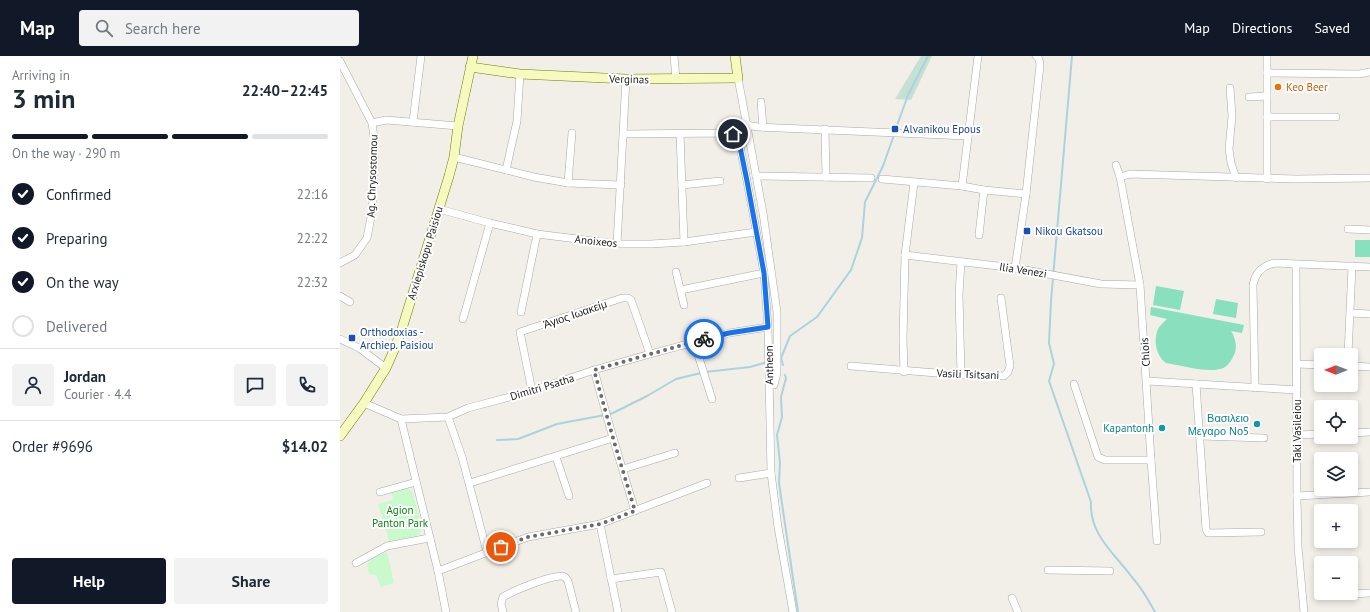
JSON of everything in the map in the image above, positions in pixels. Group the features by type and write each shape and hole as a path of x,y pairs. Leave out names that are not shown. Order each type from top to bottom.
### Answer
{"street":[{"path":"413,122 421,56"},
{"name":"Arxiepiskopu Paisiou","path":"340,436 364,403 386,368 401,332 454,157 458,126 473,56"},
{"path":"674,56 676,79"},
{"path":"735,56 746,125 763,213 777,312 778,363 774,385"},
{"path":"962,186 978,56"},
{"path":"1015,268 1026,194 1040,65 1039,59 1036,56"},
{"path":"1266,179 1267,56"},
{"name":"Ag. Chrysostomou","path":"340,61 372,123 375,146 372,212 367,238 355,255 340,263"},
{"name":"Verginas","path":"470,67 520,74 626,80 738,78"},
{"path":"1267,73 1359,74 1370,72"},
{"path":"506,170 517,121 520,74"},
{"path":"617,244 626,80"},
{"path":"1230,88 1232,116 1229,149 1231,164 1236,178"},
{"path":"1250,97 1267,96"},
{"path":"761,102 763,127"},
{"path":"1267,117 1336,117"},
{"path":"372,123 386,120 458,126"},
{"path":"746,125 968,136"},
{"path":"825,129 826,177"},
{"path":"568,183 572,133"},
{"name":"Antheon","path":"624,134 728,133 733,134 739,142 764,273 768,327 771,473 778,527 793,612"},
{"path":"680,134 684,242"},
{"path":"454,157 534,177 568,183 621,185"},
{"name":"Chlois","path":"1116,165 1120,177 1140,285 1150,460 1158,541"},
{"path":"1120,177 1130,174 1266,179 1370,178"},
{"path":"756,176 871,178"},
{"path":"882,179 962,186 984,190 1026,194"},
{"path":"682,185 720,181"},
{"path":"904,372 903,331 905,256 914,183"},
{"path":"979,235 984,190"},
{"name":"Anoixeos","path":"439,209 537,234 617,244 684,242 756,232"},
{"path":"463,319 490,223"},
{"path":"1348,229 1370,230"},
{"path":"521,312 537,234"},
{"name":"Ilia Venezi","path":"905,256 1015,268 1101,284 1140,285"},
{"path":"961,262 959,294 961,375"},
{"path":"1255,388 1253,286 1255,276 1260,270 1270,264 1370,267"},
{"name":"Taki Vasileiou","path":"1296,265 1298,547 1304,612"},
{"path":"1348,348 1352,266"},
{"path":"676,272 684,305"},
{"path":"681,290 764,273"},
{"path":"340,296 350,302"},
{"name":"Άγιος Ιωακείμ","path":"532,391 520,332 622,298 632,300 650,354"},
{"name":"Vasili Tsitsani","path":"851,366 904,372 1004,376 1008,372 1010,366 1002,298"},
{"path":"1351,313 1370,314"},
{"name":"Dimitri Psatha","path":"364,403 401,419 448,417 468,408 532,391 594,370 650,354 729,333 768,327"},
{"path":"340,339 359,348 386,368"},
{"path":"694,342 712,400"},
{"path":"1297,364 1314,365"},
{"path":"1358,366 1370,367"},
{"path":"594,370 635,511"},
{"path":"1146,381 1297,390"},
{"path":"1074,384 1098,457 1105,460 1150,460"},
{"path":"1196,384 1201,436 1206,529 1208,533 1261,532"},
{"path":"448,417 470,483 487,552"},
{"path":"401,419 438,571 446,611 438,612"},
{"path":"1358,433 1370,432"},
{"path":"1297,434 1314,434"},
{"path":"1201,436 1264,438"},
{"path":"470,483 613,438"},
{"path":"623,469 675,453"},
{"path":"556,456 569,496"},
{"path":"739,478 771,473"},
{"path":"380,492 416,482"},
{"path":"438,571 528,537 600,524 707,483"},
{"path":"1297,496 1370,492"},
{"path":"600,524 618,612"},
{"path":"356,563 387,546 429,538"},
{"path":"1048,570 1110,571"},
{"path":"611,579 661,572 672,612"},
{"path":"503,612 501,604 504,597 532,584 559,576 566,577 568,581 576,612"},
{"path":"1358,594 1370,593"},
{"path":"1012,598 1018,612"}],"green space":[{"path":"921,56 932,56 911,100 895,99"},
{"path":"1355,240 1370,240 1370,257 1355,257"},
{"path":"1156,286 1184,291 1180,310 1153,305"},
{"path":"1216,299 1238,303 1236,318 1213,314"},
{"path":"1151,307 1244,325 1242,333 1231,331 1235,341 1235,354 1225,367 1213,370 1196,369 1166,363 1156,348 1156,333 1167,319 1150,315"},
{"name":"Agion Panton Park","path":"405,488 409,489 413,493 422,528 417,536 389,541 378,504 393,500 391,491"},
{"path":"387,552 394,583 381,587 376,575 369,574 367,565 373,558"}],"waterway":[{"path":"895,131 908,95 928,56"},
{"path":"1072,56 1051,301 1049,343 1054,364 1049,381 1091,502 1091,513 1098,533 1110,551 1135,580 1155,612"},
{"path":"780,358 790,336 817,317 851,270 862,238 865,202 883,166 894,135"},
{"path":"781,358 783,365"},
{"path":"705,372 750,367 775,360"},
{"path":"609,414 647,396 676,379 701,373"},
{"path":"785,375 786,378 781,397 782,417 777,435 780,463 779,483 798,612"},
{"path":"497,440 518,439 557,424 605,415"}],"way so far":[{"path":"501,547 528,537 600,524 635,511 594,370 704,339"}],"place":[{"name":"Keo Beer","path":"1278,87"},
{"name":"Alvanikou Epous","path":"895,129"},
{"name":"Nikou Gkatsou","path":"1027,231"},
{"name":"Orthodoxias - Archiep. Paisiou","path":"352,338"},
{"name":"Βασιλειο Μεγαρο Νο5","path":"1257,424"},
{"name":"Kapantonh","path":"1162,428"}],"route":[{"path":"704,339 729,333 768,327 764,273 739,142 733,134"}]}
